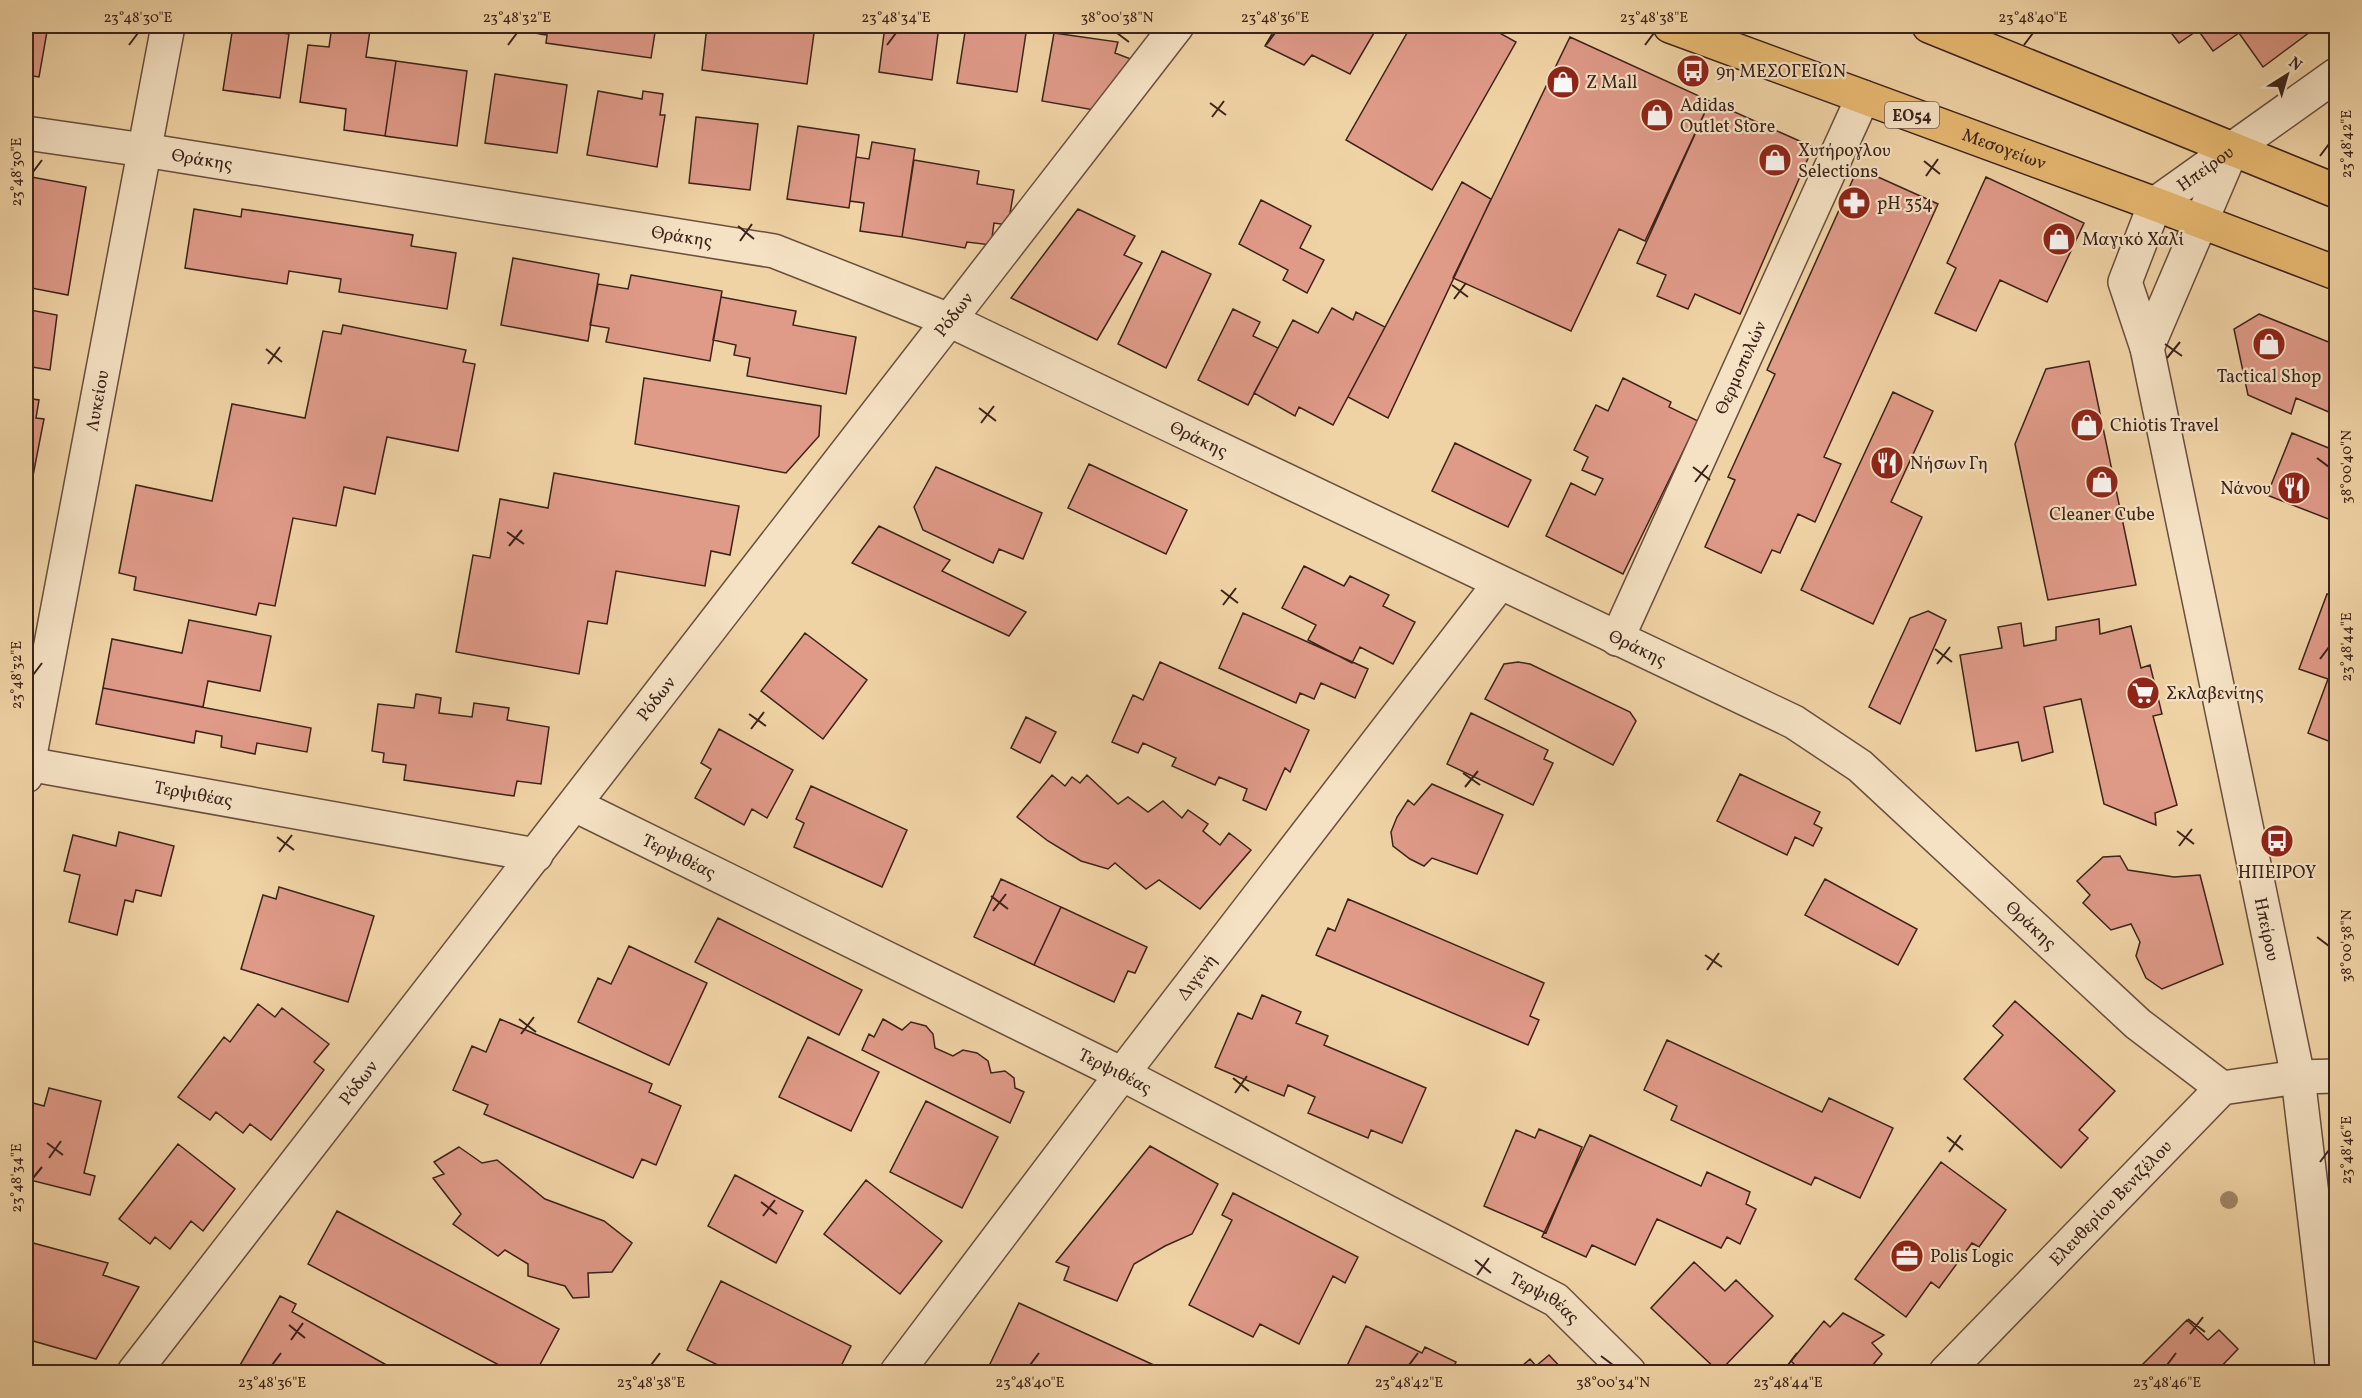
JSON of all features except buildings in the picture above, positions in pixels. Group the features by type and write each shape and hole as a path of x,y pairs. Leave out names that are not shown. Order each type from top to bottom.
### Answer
{"main road":[{"name":"Μεσογείων","path":"1670,26 2337,273"},
{"path":"1929,26 2337,191"}],"street":[{"name":"Λυκείου","path":"27,770 168,26"},
{"name":"Ρόδων","path":"134,1372 1177,26"},
{"path":"2232,149 2337,75"},
{"name":"Θερμοπυλών","path":"1617,639 1863,97"},
{"name":"Θράκης","path":"26,133 774,251 949,320 1794,722 1860,766 2138,1024 2222,1088"},
{"name":"Ηπείρου","path":"2232,149 2155,204 2125,282 2147,348 2298,1077 2333,1372"},
{"name":"Ηπείρου","path":"2147,348 2232,149"},
{"name":"Διγενή","path":"897,1372 1122,1074 1500,583"},
{"name":"Τερψιθέας","path":"27,770 536,855"},
{"name":"Τερψιθέας","path":"575,805 1122,1074 1556,1300 1629,1372"},
{"path":"2222,1088 2298,1077 2337,1076"},
{"name":"Ελευθερίου Βενιζέλου","path":"1946,1372 2222,1088"}],"place":[{"name":"9η ΜΕΣΟΓΕΙΩΝ","path":"1693,71"},
{"name":"Z Mall","path":"1563,82"},
{"name":"Adidas Outlet Store","path":"1657,115"},
{"name":"Χυτήρογλου Selections","path":"1775,160"},
{"name":"pH 354","path":"1854,203"},
{"name":"Μαγικό Χαλί","path":"2059,239"},
{"name":"Tactical Shop","path":"2269,344"},
{"name":"Chiotis Travel","path":"2087,425"},
{"name":"Νήσων Γη","path":"1887,463"},
{"name":"Cleaner Cube","path":"2102,482"},
{"name":"Νάνου","path":"2294,488"},
{"name":"Σκλαβενίτης","path":"2143,693"},
{"name":"ΗΠΕΙΡΟΥ","path":"2277,841"},
{"name":"Polis Logic","path":"1907,1256"}]}
